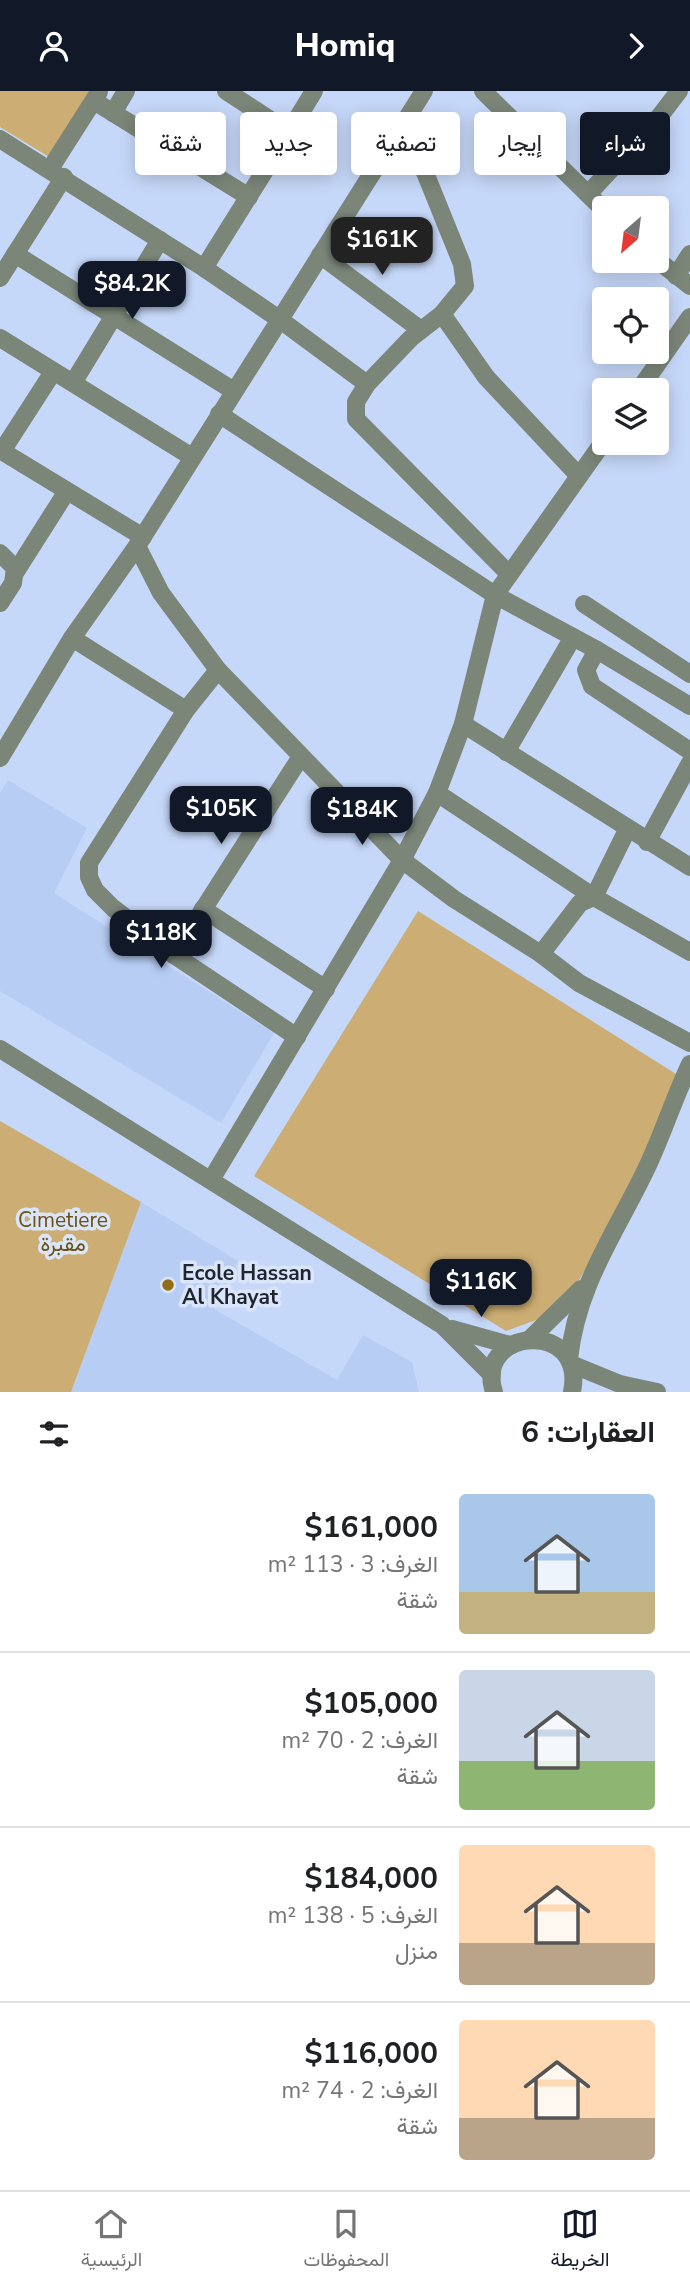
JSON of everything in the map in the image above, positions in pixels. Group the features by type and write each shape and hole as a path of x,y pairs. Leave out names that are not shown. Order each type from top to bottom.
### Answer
{"street":[{"path":"113,113 126,91"},
{"path":"226,91 258,112"},
{"path":"301,112 314,91"},
{"path":"412,112 424,91"},
{"path":"482,91 592,199"},
{"path":"587,194 656,121 679,91 690,100"},
{"path":"0,278 97,96 113,113 248,197"},
{"path":"0,138 204,268 367,384"},
{"path":"204,268 262,175"},
{"path":"2,751 72,638 140,541 372,175"},
{"path":"425,175 464,277 461,294 367,384 356,402 356,419 509,574"},
{"path":"73,383 159,240"},
{"path":"15,254 234,391"},
{"path":"669,270 683,281 690,254"},
{"path":"320,255 421,330"},
{"path":"442,314 486,377 579,476"},
{"path":"647,378 690,317"},
{"path":"0,338 192,457"},
{"path":"53,372 1,450 140,541 161,593 218,670 300,758 402,860 454,899 541,954 579,983 690,1043"},
{"path":"219,414 495,596 597,650 690,706"},
{"path":"211,1180 402,860 437,793 463,724 495,596 594,455"},
{"path":"0,603 15,573 67,491"},
{"path":"3,555 13,564 15,573"},
{"path":"584,604 690,674"},
{"path":"506,752 573,637"},
{"path":"72,638 186,710"},
{"path":"597,650 586,670 592,686 690,751"},
{"path":"218,670 186,710 89,863 88,869 99,896 173,955 297,1037"},
{"path":"463,724 627,830 690,867"},
{"path":"173,955 300,758"},
{"path":"648,842 690,763"},
{"path":"437,793 594,897 690,952"},
{"path":"541,954 580,903 594,897 627,830"},
{"path":"203,909 326,989"},
{"path":"0,1049 442,1325 510,1345"},
{"path":"572,1392 570,1361 575,1319 587,1281 649,1163 690,1064"},
{"path":"530,1339 560,1312 587,1281"},
{"path":"442,1325 493,1384"},
{"path":"493,1384 501,1353 510,1345 530,1339 545,1340 559,1347 570,1361 628,1390 657,1392"}],"shaded area":[{"path":"8,780 87,828 54,893 274,1033 221,1123 0,991 0,793"},
{"name":"Ecole Hassan Al Khayat","path":"141,1202 238,1261 214,1309 337,1380 363,1335 412,1362 419,1392 71,1392"}],"green space":[{"path":"0,91 96,91 54,160 0,127"},
{"path":"418,911 676,1074 651,1157 561,1311 506,1331 254,1176"},
{"name":"Cimetiere مقبرة","path":"0,1121 141,1202 71,1392 0,1392"}],"place":[{"name":"Ecole Hassan Al Khayat","path":"168,1285"}]}
